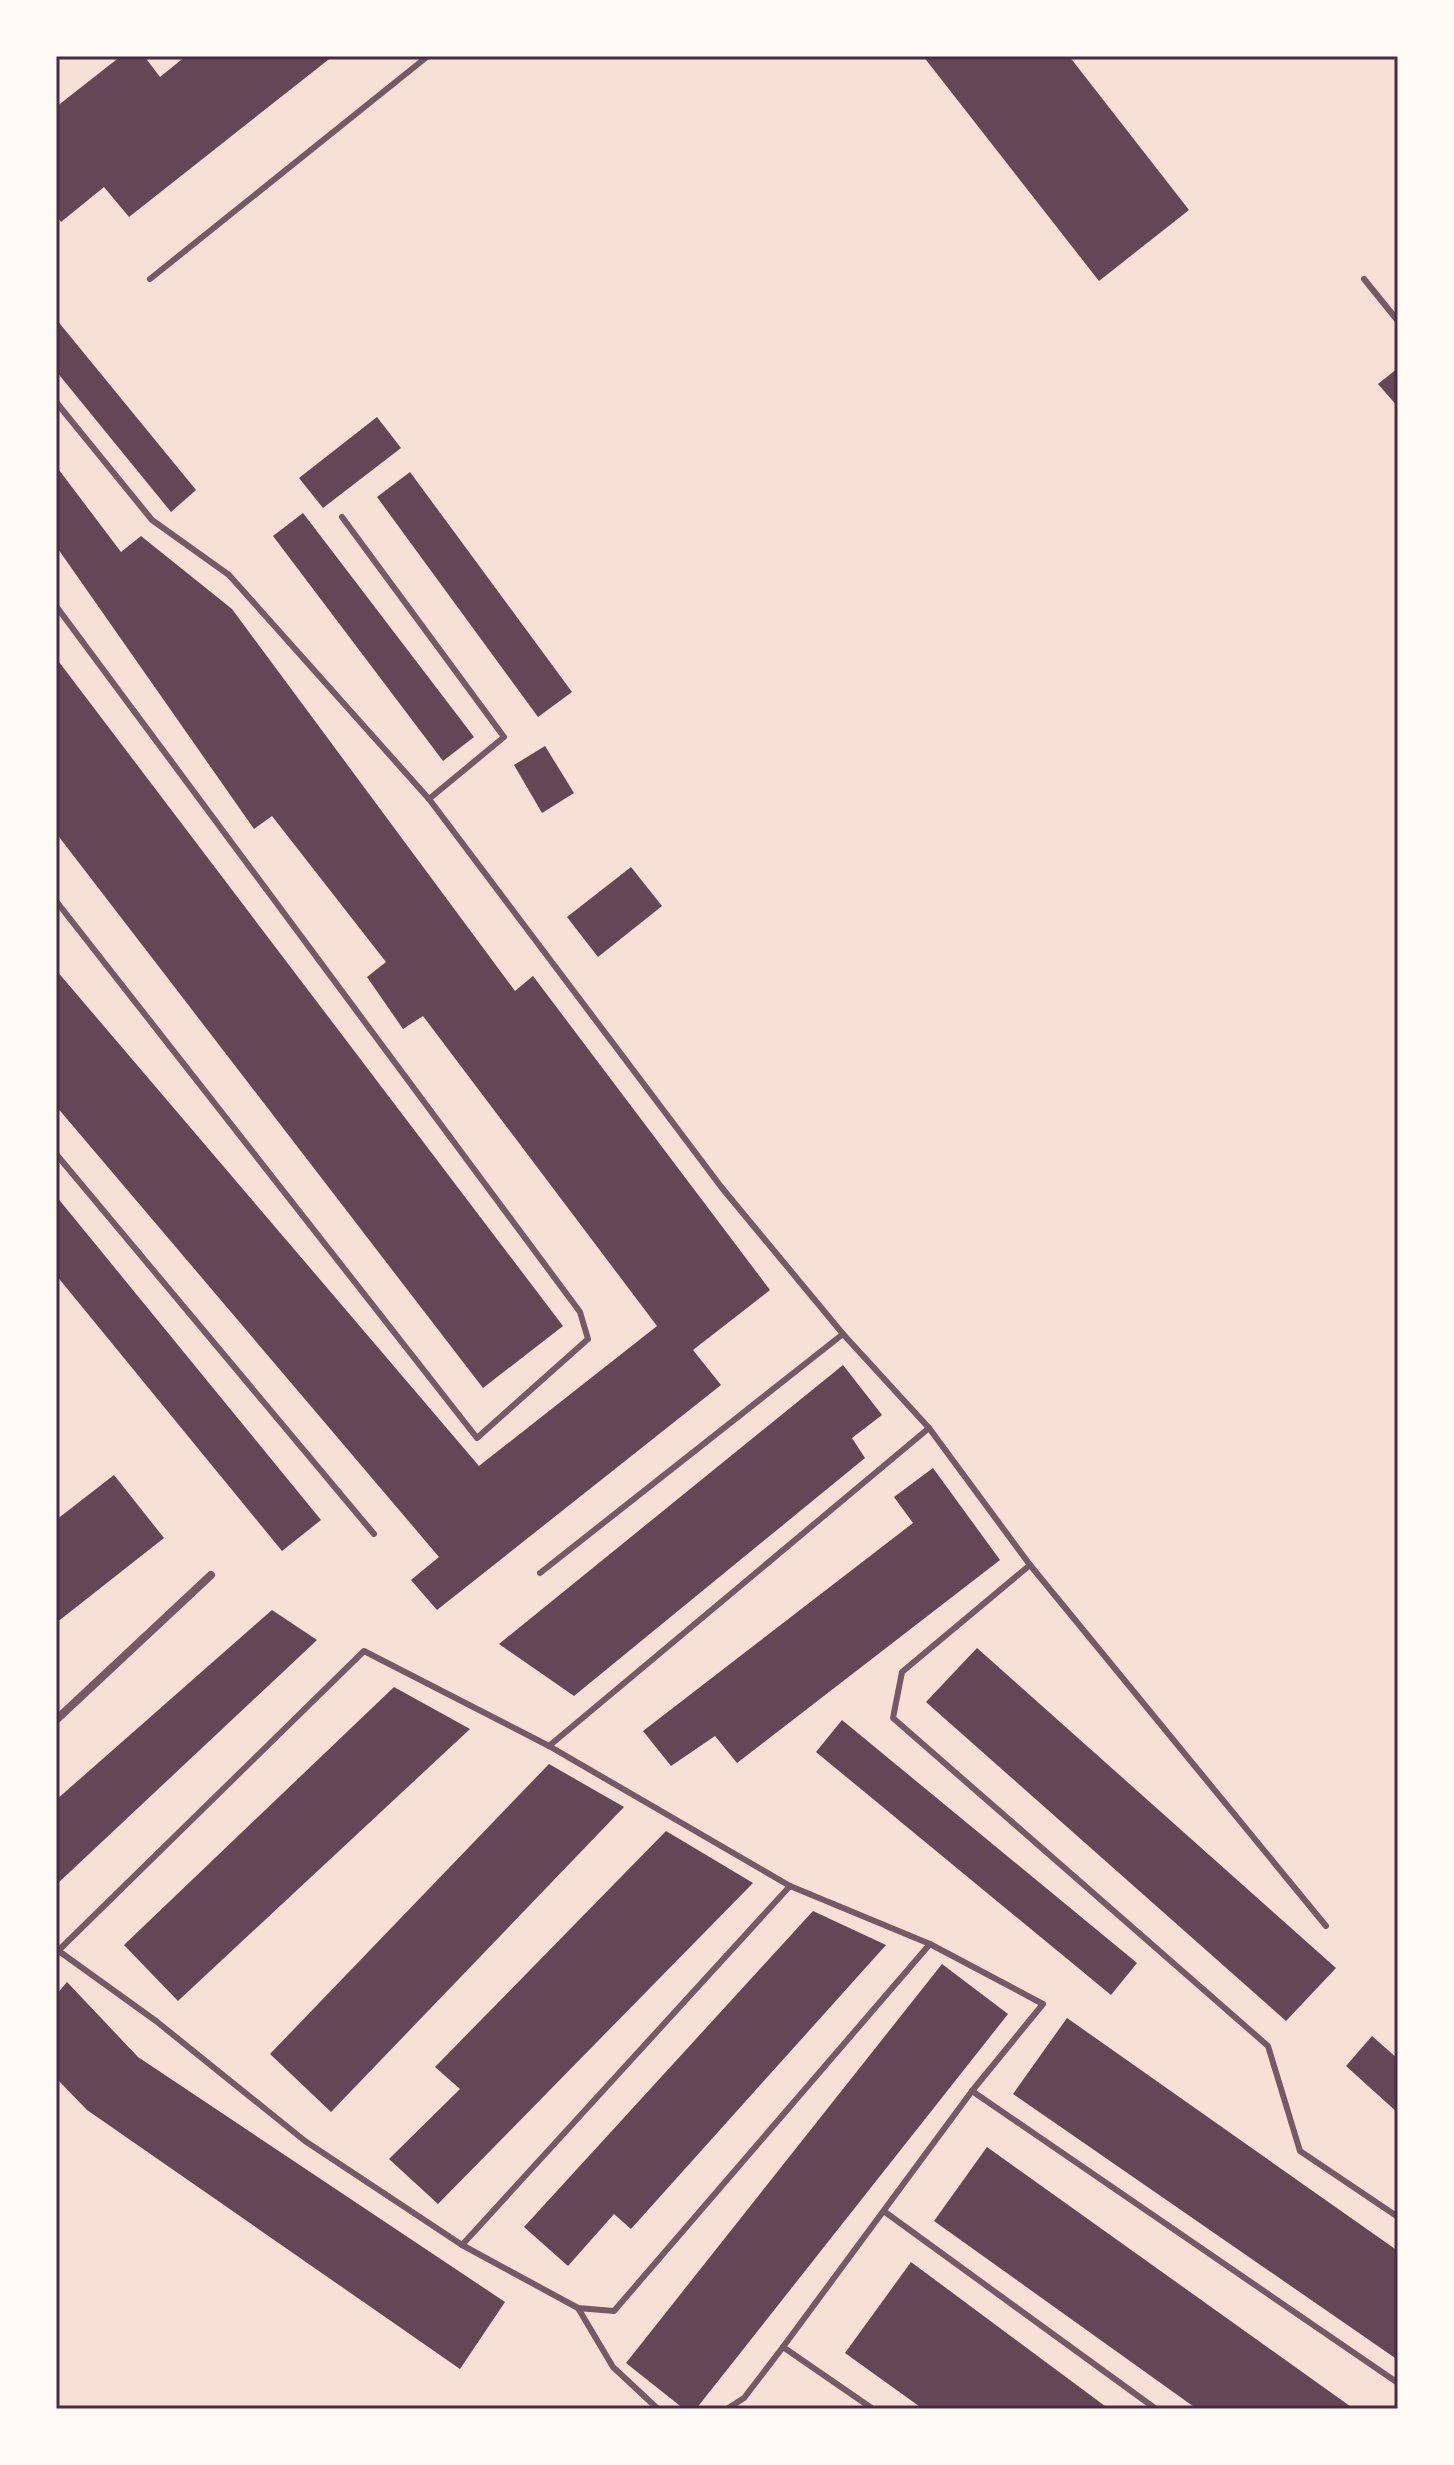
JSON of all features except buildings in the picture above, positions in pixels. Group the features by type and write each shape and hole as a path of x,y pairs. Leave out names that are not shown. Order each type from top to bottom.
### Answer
{"street":[{"path":"56,1720 211,1575"}],"lane":[{"path":"150,279 428,56"},
{"path":"1364,279 1398,321"},
{"path":"56,402 152,520 229,575 429,799 722,1188 843,1334 929,1428 1030,1565 1326,1926"},
{"path":"342,517 504,737 429,799"},
{"path":"56,606 580,1312 588,1339 477,1438 56,901"},
{"path":"56,1154 374,1534"},
{"path":"540,1573 843,1334"},
{"path":"549,1746 929,1428"},
{"path":"1030,1565 902,1672 893,1718 1268,2046 1300,2151 1398,2217"},
{"path":"727,2409 744,2398 972,2091 1043,2004 930,1944 790,1886 549,1746 364,1651 58,1949 156,2021 305,2141 462,2245 578,2308 614,2311 930,1944"},
{"path":"462,2245 790,1886"},
{"path":"972,2091 1398,2383"},
{"path":"885,2212 1156,2409"},
{"path":"578,2308 613,2367 658,2409"},
{"path":"783,2347 873,2409"}]}
